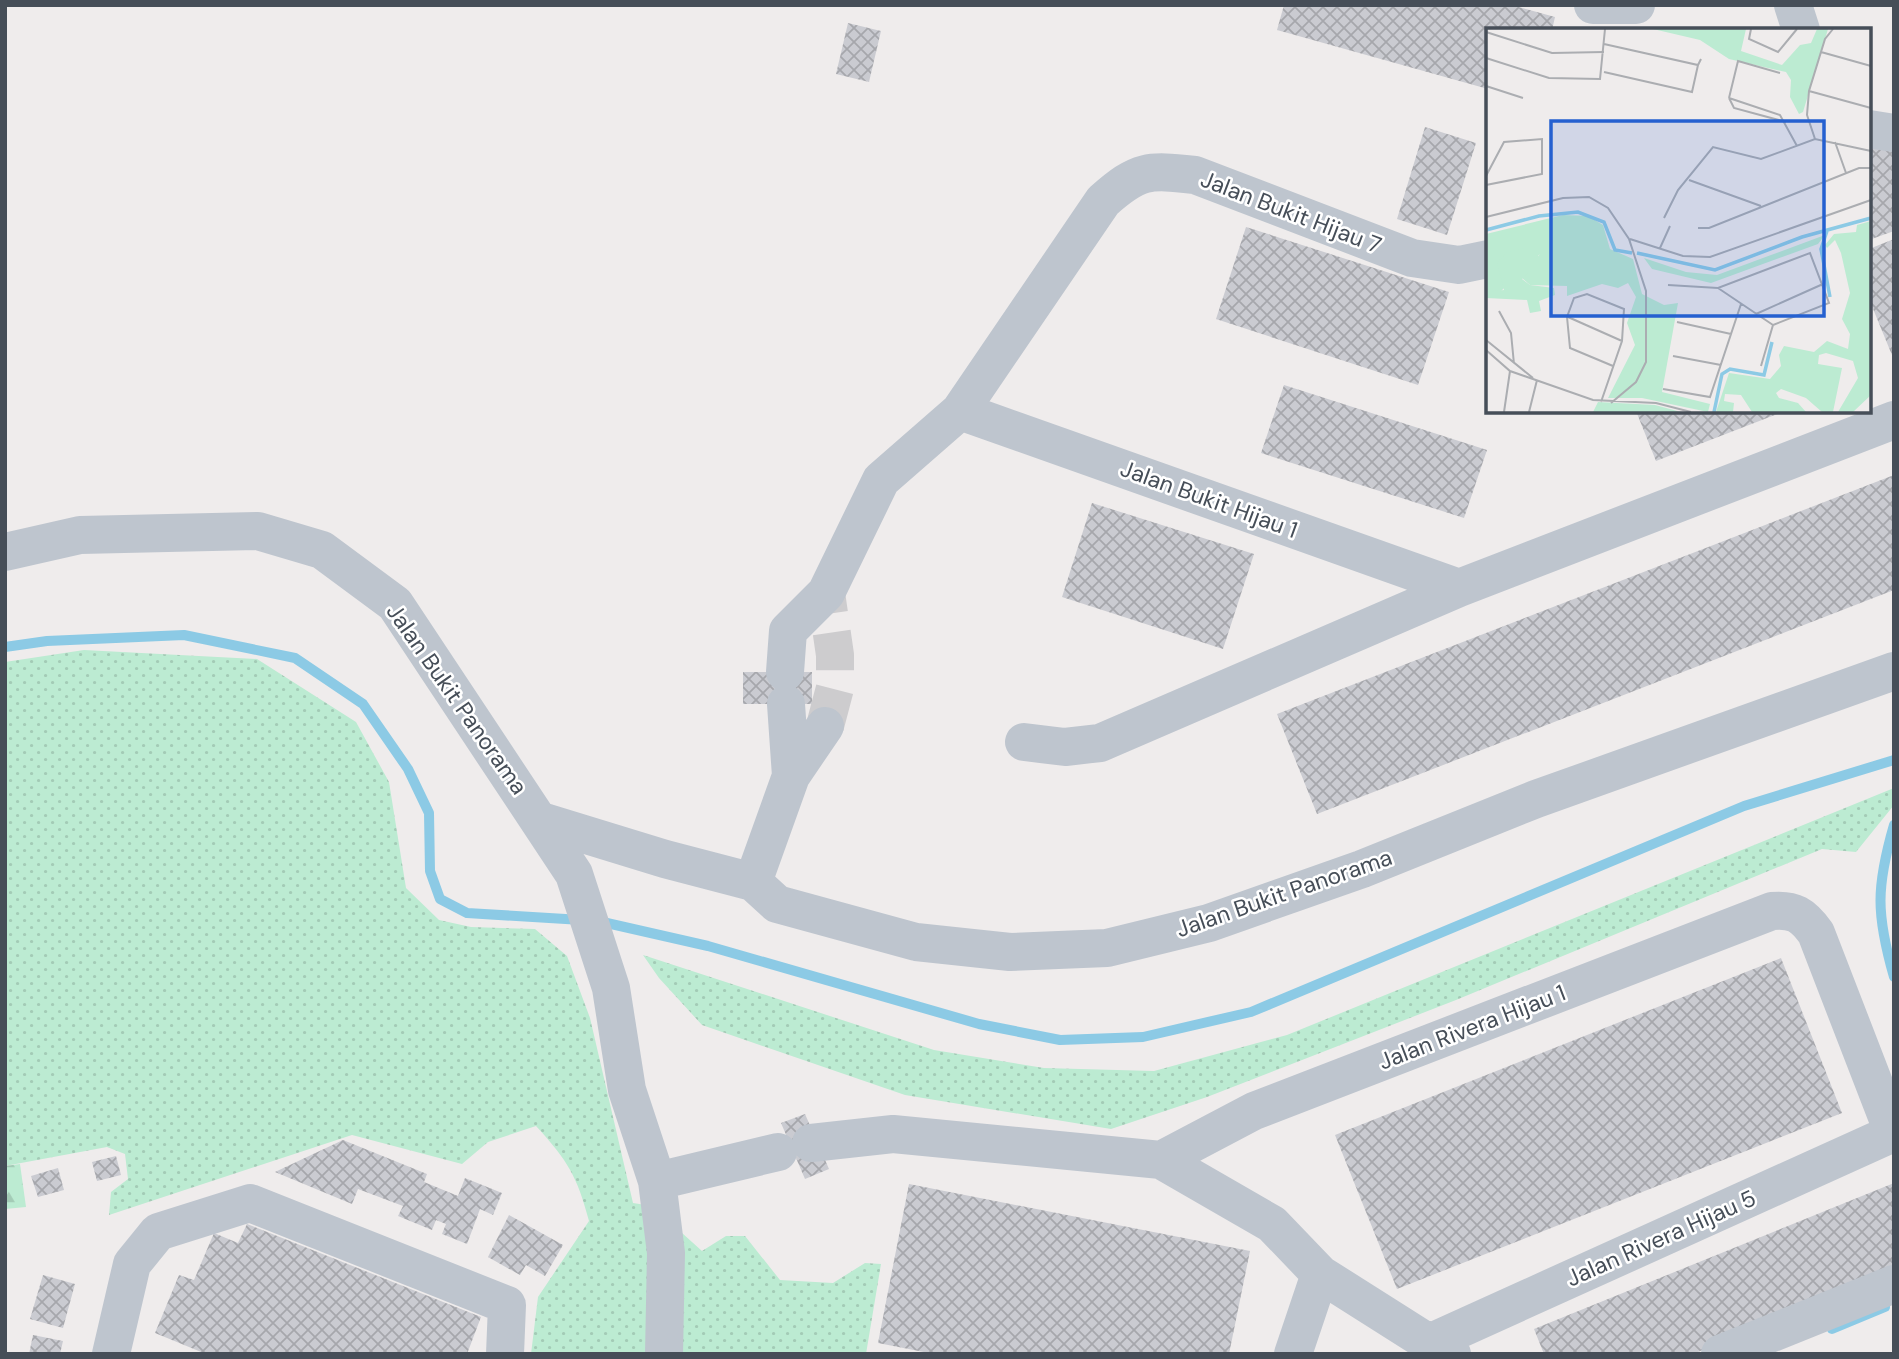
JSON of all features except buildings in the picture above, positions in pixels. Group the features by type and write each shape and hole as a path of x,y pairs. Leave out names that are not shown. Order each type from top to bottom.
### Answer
{"street":[{"path":"1592,5 1636,5 1647,28"},
{"path":"1793,5 1800,28"},
{"path":"1871,129 1894,133"},
{"name":"Jalan Bukit Hijau 7","path":"791,776 786,688 788,631 826,593 881,480 960,411 1102,201 1128,179 1159,171 1195,175 1412,258 1459,265 1486,259"},
{"name":"Jalan Bukit Hijau 1","path":"960,411 1459,587"},
{"path":"1024,742 1065,747 1100,743 1459,587 1894,421"},
{"name":"Jalan Bukit Panorama","path":"5,552 80,535 258,531 322,550 395,604 574,874 611,988 627,1090 657,1181 666,1253 664,1354"},
{"name":"Jalan Bukit Panorama","path":"541,821 665,859 753,882 776,904 916,942 1010,952 1107,948 1209,923 1362,869 1536,799 1894,671"},
{"path":"753,882 791,776 825,726"},
{"name":"Jalan Rivera Hijau 5","path":"1440,1348 1893,1134 1816,933 1804,917 1790,910"},
{"name":"Jalan Rivera Hijau 1","path":"1161,1160 1254,1111 1759,916 1790,910"},
{"path":"657,1181 795,1148 893,1134 1161,1160 1272,1224 1320,1274 1440,1348"},
{"path":"111,1354 132,1264 158,1232 250,1203 508,1305 505,1354"},
{"path":"1293,1354 1320,1274"},
{"path":"1720,1354 1894,1284"}],"green space":[{"path":"84,650 257,659 356,722 389,782 406,888 439,920 471,927 535,929 567,956 590,1018 633,1203 652,1206 702,1251 726,1236 745,1236 780,1280 833,1283 865,1263 881,1264 866,1354 531,1354 538,1297 589,1221 570,1170 536,1126 488,1142 462,1164 352,1135 109,1215 111,1192 128,1179 125,1154 107,1147 5,1166 5,662"},
{"path":"1894,788 1894,805 1856,852 1822,849 1456,1000 1207,1097 1111,1129 905,1095 702,1025 659,978 643,955 934,1050 1044,1068 1154,1071 1287,1035"},
{"path":"20,1164 26,1207 5,1209 5,1166"}],"waterway":[{"path":"5,647 47,641 184,635 295,658 363,704 408,769 429,813 430,871 440,899 467,913 582,920"},
{"path":"598,921 708,946 979,1024 1060,1040 1143,1037 1251,1012 1744,806 1894,760"},
{"path":"1894,825 1884,866 1880,901 1884,935 1894,977"},
{"path":"1832,1329 1885,1307"}],"tunnel":[{"path":"825,726 835,688 835,655 826,593"}]}
